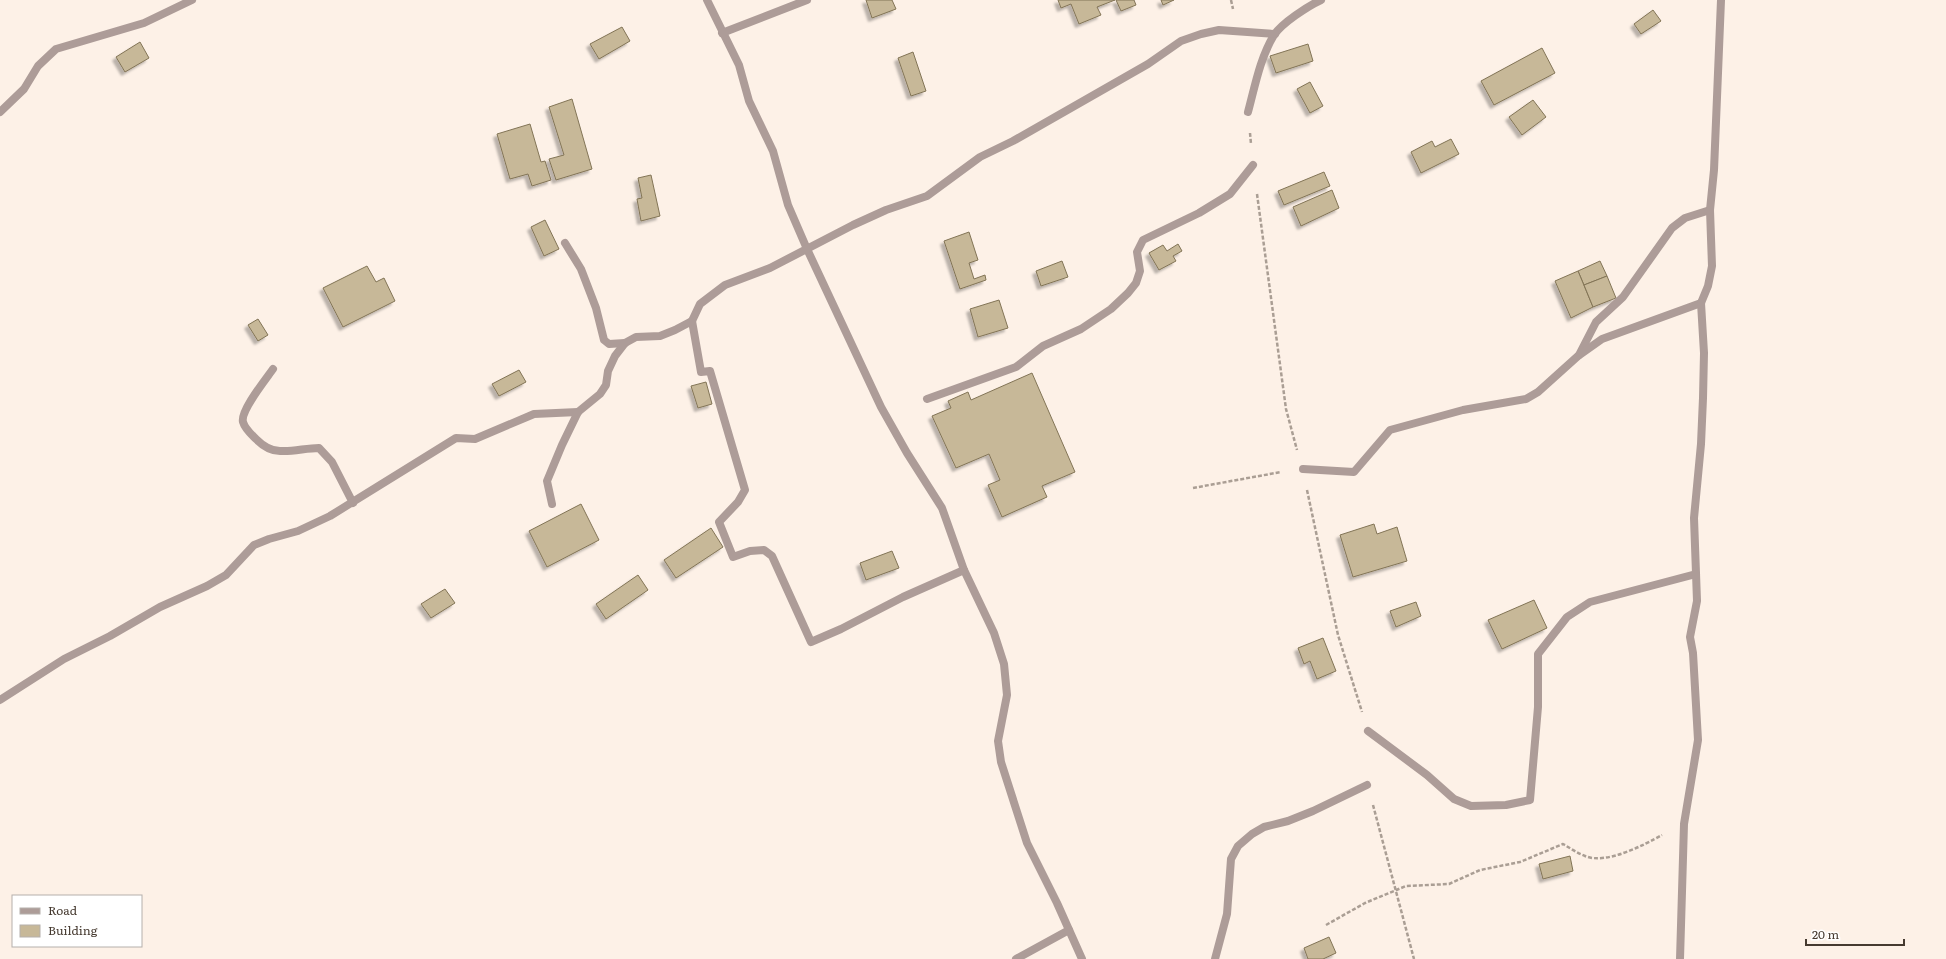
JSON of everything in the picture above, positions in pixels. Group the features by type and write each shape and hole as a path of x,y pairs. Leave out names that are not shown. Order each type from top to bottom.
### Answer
{"street":[{"path":"0,112 24,90 38,66 56,49 144,23 192,0"},
{"path":"707,0 739,65 749,101 773,152 788,205 807,249 881,407 907,453 942,508 964,570 994,633 1004,664 1007,694 998,741 1001,762 1027,843 1082,959"},
{"path":"722,33 808,0"},
{"path":"1248,112 1264,58 1275,34 1299,13 1321,0"},
{"path":"1680,959 1684,824 1698,740 1693,653 1690,637 1697,601 1694,518 1701,444 1704,353 1701,303 1712,266 1710,210 1714,170 1721,0"},
{"path":"964,570 903,597 841,629 811,642 772,556 764,550 733,557 719,522 738,502 745,490 710,371 701,372 692,321 700,304 724,285 770,268 879,213 927,196 980,157 1013,141 1148,64 1181,41 1219,30 1275,34"},
{"path":"927,399 1016,367 1043,346 1081,329 1111,309 1128,294 1136,283 1140,270 1137,252 1143,240 1199,213 1230,194 1253,165"},
{"path":"1578,356 1596,322 1623,297 1672,228 1685,218 1710,210"},
{"path":"565,243 582,269 596,308 604,340 610,344 625,344"},
{"path":"1303,469 1354,472 1390,430 1463,410 1526,399 1544,388 1578,356 1602,339 1701,303"},
{"path":"552,504 548,481 552,466 578,412 603,390 606,385 608,371 616,356 625,344 636,337 660,336 692,321"},
{"path":"273,369 246,410 243,420 245,427 257,440 271,450 280,451 319,448 327,454 332,462 353,503"},
{"path":"0,700 64,659 110,636 160,607 207,586 226,575 254,545 298,531 330,516 456,438 475,439 534,414 578,412"},
{"path":"1368,731 1427,775 1454,799 1471,806 1506,805 1530,800 1538,707 1538,654 1567,617 1590,602 1696,574"},
{"path":"1215,959 1227,914 1231,859 1238,846 1252,834 1264,827 1288,821 1368,785"},
{"path":"1016,959 1069,930"}],"path":[{"path":"1193,488 1303,469"},
{"path":"1326,925 1365,903 1406,886 1449,884 1480,870 1520,862 1563,844 1586,857 1605,858 1640,847 1684,824"}],"building":[{"path":"866,0 892,0 896,9 872,18"},
{"path":"1058,0 1115,0 1097,7 1101,15 1079,24 1071,4 1061,8"},
{"path":"1116,0 1134,0 1136,5 1121,11"},
{"path":"1161,0 1174,0 1163,5"},
{"path":"1653,10 1661,21 1641,34 1634,24"},
{"path":"622,27 630,41 599,59 590,44"},
{"path":"140,42 149,58 125,72 116,57"},
{"path":"1308,44 1313,61 1276,73 1270,56"},
{"path":"1542,48 1555,73 1494,105 1481,81"},
{"path":"913,52 926,91 911,96 898,58"},
{"path":"1310,82 1323,106 1310,113 1297,89"},
{"path":"572,99 592,169 556,180 549,159 564,155 549,107"},
{"path":"1533,100 1546,117 1522,135 1509,117"},
{"path":"530,124 541,162 545,161 551,180 532,186 528,174 510,179 497,134"},
{"path":"1451,139 1459,154 1421,173 1411,152 1432,141 1435,147"},
{"path":"1324,172 1330,186 1284,205 1278,191"},
{"path":"651,175 660,216 641,221 637,199 642,198 638,178"},
{"path":"1332,190 1339,208 1301,226 1293,207"},
{"path":"545,220 559,249 544,256 531,227"},
{"path":"969,232 978,260 969,263 974,279 985,275 986,280 960,289 944,241"},
{"path":"1178,244 1182,251 1173,256 1176,261 1159,270 1149,253 1163,245 1167,251"},
{"path":"1062,261 1068,277 1041,286 1036,271"},
{"path":"1600,261 1607,276 1584,285 1578,271"},
{"path":"367,266 376,282 384,278 395,301 343,327 323,288"},
{"path":"1578,271 1593,307 1571,318 1555,281"},
{"path":"1607,276 1616,298 1593,307 1584,285"},
{"path":"999,300 1008,328 978,337 970,309"},
{"path":"258,319 268,335 258,341 248,325"},
{"path":"519,370 526,382 499,396 492,384"},
{"path":"1032,373 1075,472 1042,486 1047,497 1002,517 988,485 1000,480 989,454 956,468 932,416 951,408 948,401 968,392 971,400"},
{"path":"706,382 712,404 698,408 691,386"},
{"path":"581,504 599,540 547,567 529,531"},
{"path":"1374,524 1377,534 1397,527 1407,561 1353,577 1340,535"},
{"path":"711,528 723,547 676,578 664,560"},
{"path":"892,551 899,568 866,580 860,563"},
{"path":"638,575 648,590 606,619 596,604"},
{"path":"445,589 455,603 431,618 421,604"},
{"path":"1534,600 1547,628 1502,649 1488,620"},
{"path":"1416,602 1421,616 1396,627 1390,611"},
{"path":"1323,638 1336,671 1317,679 1310,661 1304,664 1298,648"},
{"path":"1570,856 1573,871 1543,879 1539,864"},
{"path":"1329,937 1336,953 1323,959 1308,959 1304,948"}]}
